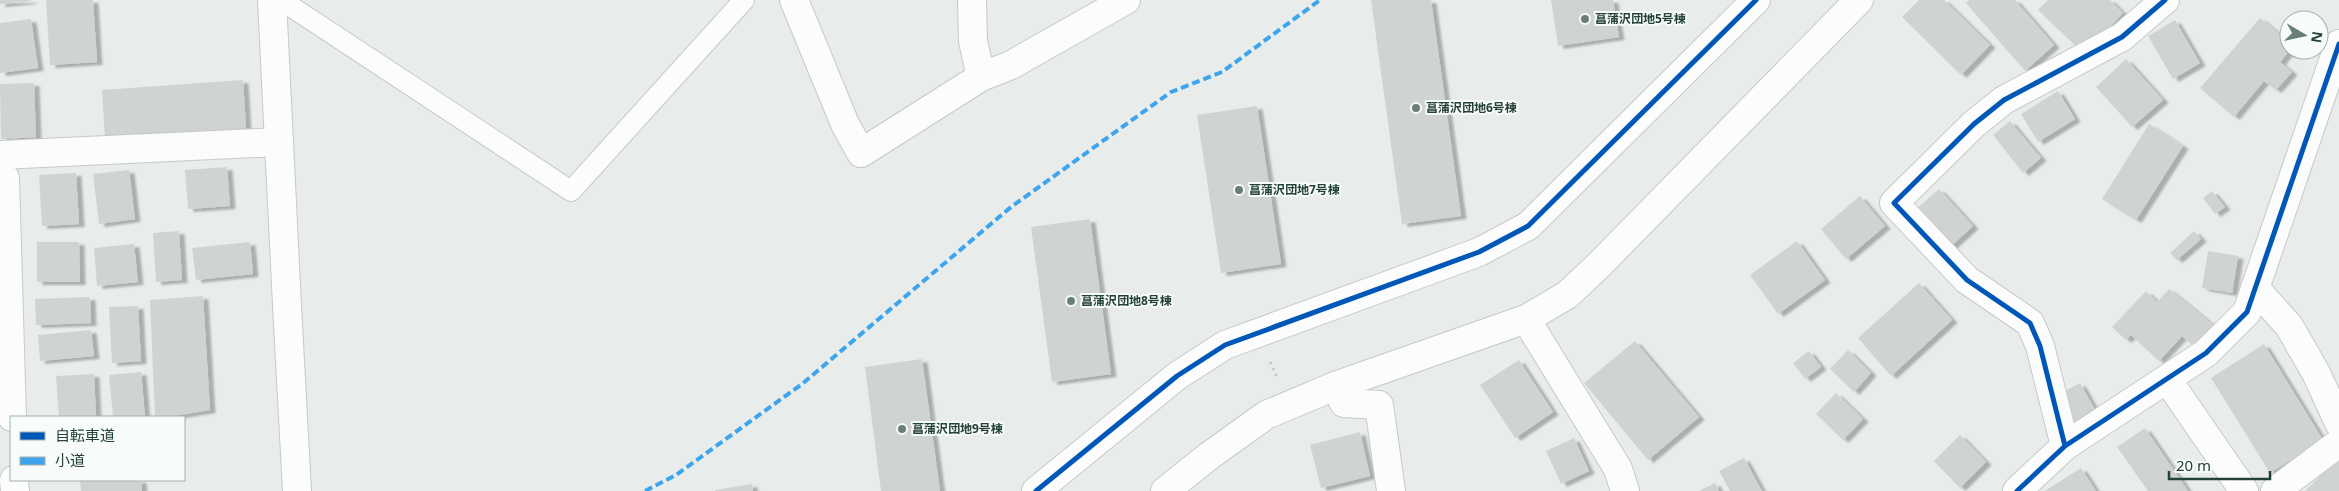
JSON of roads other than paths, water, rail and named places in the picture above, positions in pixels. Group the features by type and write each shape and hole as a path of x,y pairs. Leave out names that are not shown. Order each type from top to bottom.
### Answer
{"street":[{"path":"272,0 297,491"},
{"path":"794,0 845,124 861,153 981,77 1011,65 1126,0"},
{"path":"972,0 973,41 981,77"},
{"path":"1036,491 1177,376 1226,345 1479,252 1528,226 1756,0"},
{"path":"1165,491 1208,456 1266,415 1335,386 1526,318 1567,295 1598,266 1859,0"},
{"path":"2065,446 2040,346 2030,323 1967,280 1894,203 1974,124 2004,100 2122,37 2165,0"},
{"path":"2017,491 2065,446 2206,353 2247,312 2339,44"},
{"path":"0,155 279,142"},
{"path":"0,178 4,178 12,416"},
{"path":"2255,288 2289,326 2316,373 2339,423"},
{"path":"1526,318 1618,469 1625,491"},
{"path":"2167,379 2244,491"},
{"path":"1335,386 1344,403 1378,405 1391,491"},
{"path":"2275,491 2339,443"}],"lane":[{"path":"281,0 571,191 744,0"}],"place":[{"name":"菖蒲沢団地5号棟","path":"1585,19"},
{"name":"菖蒲沢団地6号棟","path":"1416,108"},
{"name":"菖蒲沢団地7号棟","path":"1239,190"},
{"name":"菖蒲沢団地8号棟","path":"1071,301"},
{"name":"菖蒲沢団地9号棟","path":"902,429"}]}
